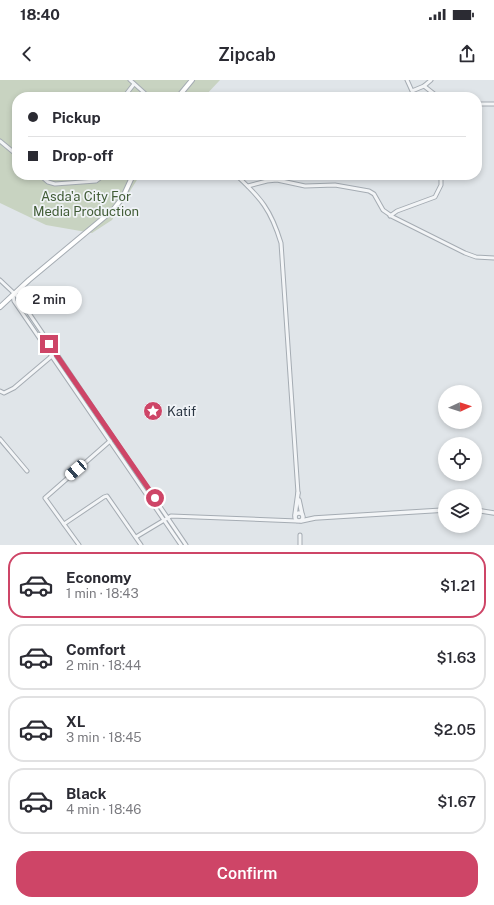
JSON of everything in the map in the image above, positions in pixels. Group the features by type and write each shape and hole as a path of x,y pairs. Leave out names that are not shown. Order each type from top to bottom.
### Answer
{"main road":[{"path":"182,92 192,80"},
{"path":"0,307 29,280 113,210 123,197 132,180"}],"street":[{"path":"130,80 143,92"},
{"path":"407,80 412,91 424,86 431,80"},
{"path":"128,92 134,84"},
{"path":"424,86 432,92"},
{"path":"482,104 494,104"},
{"path":"1,142 12,151"},
{"path":"46,180 55,184 97,180"},
{"path":"241,180 268,209 281,243 298,493 302,515"},
{"path":"248,186 267,180 277,180 305,186 335,185 354,188 371,193 378,205 390,216 465,253 476,257 494,258"},
{"path":"390,216 404,208 435,197 441,186 441,180"},
{"path":"0,280 14,295 18,297 186,545"},
{"path":"14,295 14,301 181,545"},
{"path":"1,393 14,388 56,353"},
{"path":"0,439 27,471"},
{"path":"79,545 45,498 110,441"},
{"path":"296,519 298,493"},
{"path":"64,524 107,496 141,545"},
{"path":"136,538 168,518 187,516 296,519 438,510"},
{"path":"482,511 494,513"},
{"path":"296,519 299,513 315,518"},
{"path":"296,519 302,515"},
{"path":"300,535 300,545"}],"green space":[{"name":"Asda'a City For Media Production","path":"0,80 220,80 209,92 12,92 12,180 137,180 112,220 92,233 46,225 0,203"}],"place":[{"name":"Katif","path":"153,411"}],"route":[{"path":"49,344 155,498"}]}
